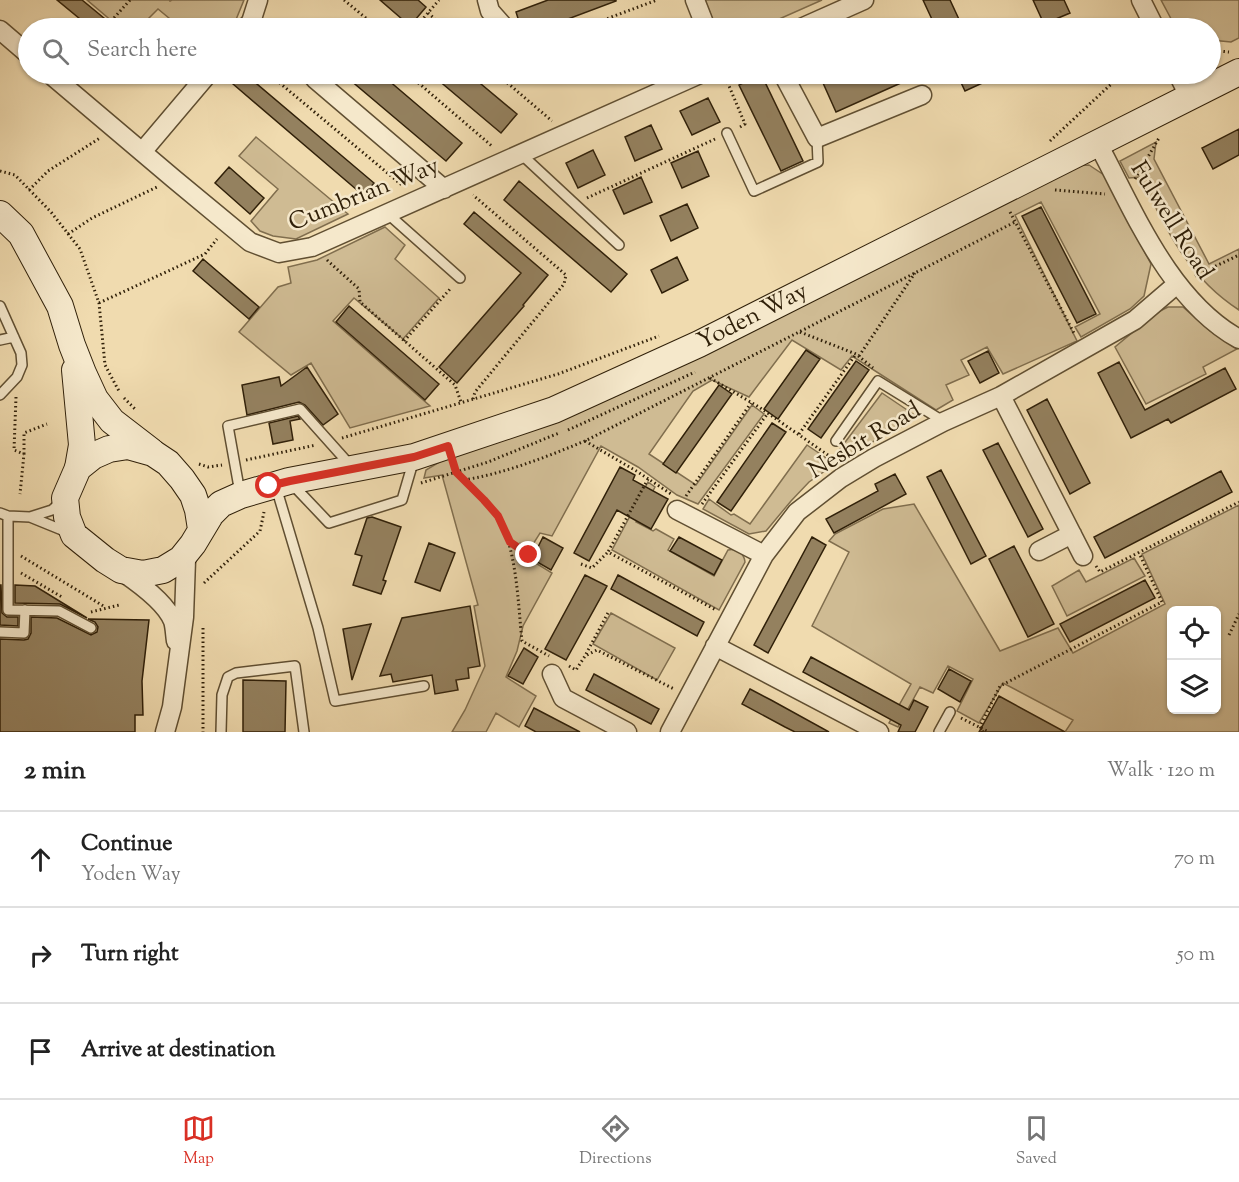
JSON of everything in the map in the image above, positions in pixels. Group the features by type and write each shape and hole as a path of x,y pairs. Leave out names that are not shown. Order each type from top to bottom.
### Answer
{"main road":[{"name":"Yoden Way","path":"1221,73 1235,62"},
{"name":"Yoden Way","path":"197,536 220,504 241,495 278,484 414,457 554,410 699,344 1190,98 1208,84"},
{"path":"0,214 21,234 60,306 72,345 95,399 112,421 153,453 168,463 187,470 198,510 197,536 181,559 163,570 143,574 121,570 74,535 67,517 65,498 78,468 82,445 72,345"},
{"path":"78,468 93,456 109,449 128,446 153,453"},
{"name":"Yoden Way","path":"187,470 209,490 241,495"}],"street":[{"path":"252,18 258,0"},
{"path":"487,0 490,11 497,18"},
{"path":"695,0 702,18"},
{"path":"824,18 864,0"},
{"path":"1141,0 1150,18"},
{"path":"0,30 18,45"},
{"name":"Cumbrian Way","path":"63,84 250,242 279,253 312,247 678,84"},
{"path":"142,152 200,84"},
{"path":"321,84 451,186"},
{"path":"788,84 817,138 922,94"},
{"path":"1183,84 1190,98"},
{"name":"Fulwell Road","path":"1098,144 1143,229 1177,284 1204,313 1239,339"},
{"name":"Nesbit Road","path":"670,732 764,555 797,512 851,472 943,422 1000,396 1135,320 1177,284"},
{"path":"1000,396 1083,556"},
{"path":"684,510 764,555"},
{"path":"1038,551 1072,534"},
{"path":"165,732 172,707 184,617 186,560 197,536"},
{"path":"121,570 146,588 173,621 178,657"},
{"path":"716,646 879,732"},
{"path":"558,666 563,698 627,732"}],"lane":[{"path":"727,133 754,190 818,162 817,138"},
{"path":"514,157 575,204 619,245"},
{"path":"388,214 460,278"},
{"path":"0,306 21,353 22,365 17,377 0,395"},
{"path":"0,340 14,337"},
{"path":"836,441 878,381 943,422"},
{"path":"241,495 228,426 300,409 353,469"},
{"path":"278,484 329,523 402,500 414,457"},
{"path":"278,484 318,628 334,700 424,686"},
{"path":"30,517 52,510 65,498"},
{"path":"74,535 30,517 4,514 8,610 59,611 91,628"},
{"path":"0,632 24,633 25,610"},
{"path":"221,732 222,695 228,677 236,673 295,666 304,732"},
{"path":"939,732 950,712"}],"path":[{"path":"114,18 130,0"},
{"path":"344,0 366,18"},
{"path":"424,18 439,0"},
{"path":"609,18 657,0"},
{"path":"428,14 433,18"},
{"path":"1221,55 1235,62"},
{"path":"281,84 419,200"},
{"path":"421,84 514,157"},
{"path":"509,84 566,134"},
{"path":"575,204 745,124 728,84"},
{"path":"1048,143 1111,84"},
{"path":"29,190 48,171 114,128"},
{"path":"1053,190 1125,196 1161,135"},
{"path":"0,171 15,175 51,212 80,249 99,303 105,365 122,396 138,411"},
{"path":"68,234 92,218 174,179"},
{"path":"451,186 566,275 564,284 475,392 473,399"},
{"path":"1010,212 1082,350"},
{"path":"464,480 538,461 585,441 1015,222"},
{"path":"99,303 206,254 230,224"},
{"path":"312,247 359,289 360,302 455,385 461,403"},
{"path":"1177,284 1239,255"},
{"path":"799,434 915,273"},
{"path":"404,341 460,278"},
{"path":"800,332 857,355 873,367 878,381"},
{"path":"187,470 235,463 329,442 558,374 659,336"},
{"path":"709,377 768,413 851,472"},
{"path":"8,387 16,396 14,450 24,454"},
{"path":"684,510 751,403"},
{"path":"684,510 768,413"},
{"path":"20,494 24,434 47,424"},
{"path":"585,441 648,479 684,510"},
{"path":"448,446 456,472 498,516 510,542 522,641 558,666 576,670 609,611"},
{"path":"581,564 592,568 608,552 648,479"},
{"path":"202,585 260,531 278,484"},
{"path":"1083,556 1091,559 1100,572 1239,502"},
{"path":"510,542 529,555"},
{"path":"608,552 730,618"},
{"path":"983,732 980,726 1000,686 1162,602 1139,553"},
{"path":"20,555 106,608"},
{"path":"8,573 20,573 68,601"},
{"path":"87,612 118,604"},
{"path":"1229,635 1239,614"},
{"path":"203,619 203,732"},
{"path":"585,656 597,650 689,697"}],"shaded area":[{"path":"87,0 244,0 237,18 169,18 158,9 149,18 108,18"},
{"path":"705,0 822,0 782,18 712,18"},
{"path":"1161,0 1239,0 1239,38 1231,42 1221,41 1221,18 1171,18"},
{"path":"256,137 348,214 296,239 273,236 260,231 251,221 278,189 239,156"},
{"path":"1156,142 1154,159 1209,264 1239,249 1239,310 1221,297 1192,267 1170,234 1141,177 1129,178 1120,161"},
{"path":"1089,165 1104,175 1151,264 1144,296 1130,309 1081,337 1075,327 1100,314 1041,202 1015,215 1077,341 1003,374 987,347 961,360 969,375 946,385 953,400 936,410 852,356 841,370 792,340 749,397 712,380 693,391 649,454 696,485 752,405 764,414 698,504 677,495 638,467 601,446 552,536 540,533 530,549 521,544 529,559 552,573 523,626 517,651 506,677 536,696 519,727 496,713 486,732 452,732 485,666 474,606 478,605 442,475 424,478 426,470 441,461 544,426 1073,166"},
{"path":"385,227 405,245 395,259 439,298 403,339 354,298 333,321 430,406 350,428 311,363 291,375 239,332 278,287 291,283 288,267 317,260"},
{"path":"1168,307 1183,307 1210,331 1237,349 1203,367 1206,374 1146,404 1115,347 1156,313"},
{"path":"882,393 916,416 915,419 845,457 837,453"},
{"path":"807,445 835,464 809,482 766,531 749,534 703,509 709,499 731,515 734,514 750,524"},
{"path":"648,482 655,487 636,522 674,539 668,550 714,576 728,550 742,554 745,562 719,610 612,550"},
{"path":"914,504 1000,651 1058,628 1073,653 1165,604 1142,554 1239,505 1239,732 1065,732 1073,720 1003,683 979,723 957,711 973,679 948,666 933,693 920,687 898,727 889,723 911,684 812,626 849,552 829,541 835,534 883,509"},
{"path":"1134,558 1145,576 1067,616 1052,586 1079,570 1086,582"},
{"path":"611,613 675,648 657,680 593,644"}],"building":[{"path":"57,0 82,0 104,18 79,18"},
{"path":"380,0 418,0 426,7 417,18 401,18"},
{"path":"548,0 616,0 571,18 518,18 516,12"},
{"path":"923,0 950,0 958,18 931,18"},
{"path":"1033,0 1064,0 1070,13 1058,18 1041,18"},
{"path":"233,84 257,84 374,183 364,196"},
{"path":"355,84 393,84 462,143 446,161"},
{"path":"443,84 481,84 517,114 501,133"},
{"path":"766,84 803,161 781,171 739,85"},
{"path":"823,84 899,84 836,112"},
{"path":"962,84 980,84 965,91"},
{"path":"708,98 720,122 692,135 680,111"},
{"path":"651,125 662,149 635,161 625,137"},
{"path":"1239,129 1239,155 1213,169 1202,148"},
{"path":"593,150 605,175 578,188 566,163"},
{"path":"698,151 709,176 682,188 671,163"},
{"path":"229,167 264,198 250,214 215,183"},
{"path":"641,177 652,202 624,214 613,190"},
{"path":"519,181 627,274 611,292 504,200"},
{"path":"687,204 698,228 671,241 660,216"},
{"path":"1041,207 1096,314 1077,323 1022,216"},
{"path":"474,212 548,275 457,383 439,367 521,273 464,224"},
{"path":"677,257 688,280 662,293 651,270"},
{"path":"203,259 259,307 249,319 193,271"},
{"path":"349,306 439,384 425,400 336,322"},
{"path":"806,350 820,359 778,419 764,409"},
{"path":"988,351 999,373 980,383 968,361"},
{"path":"856,361 869,370 821,438 808,429"},
{"path":"1119,362 1145,410 1225,368 1236,389 1171,423 1168,419 1131,438 1098,373"},
{"path":"307,367 338,414 323,425 305,405 299,402 247,415 242,385 279,377 281,386"},
{"path":"719,385 732,394 676,473 663,464"},
{"path":"1047,399 1090,483 1070,494 1027,410"},
{"path":"298,416 300,419 290,421 293,440 273,444 269,423"},
{"path":"772,423 786,432 731,511 717,502"},
{"path":"998,443 1043,529 1028,537 983,450"},
{"path":"620,467 635,475 633,480 668,499 651,529 617,510 589,561 574,553"},
{"path":"941,470 986,556 971,564 927,477"},
{"path":"1221,471 1232,492 1105,558 1094,537"},
{"path":"895,474 906,494 834,533 826,519 878,491 875,484"},
{"path":"372,517 401,527 383,580 386,581 381,594 353,585 362,556 355,554 367,518"},
{"path":"543,537 563,548 551,570 532,559"},
{"path":"679,537 722,560 714,575 670,551"},
{"path":"812,537 826,545 768,653 754,645"},
{"path":"429,543 455,553 440,591 415,582"},
{"path":"1014,546 1054,624 1028,637 989,559"},
{"path":"585,575 607,586 566,660 545,649"},
{"path":"618,575 704,622 697,636 611,589"},
{"path":"1145,580 1155,598 1070,642 1060,624"},
{"path":"0,585 2,613 7,617 18,617 18,626 0,625"},
{"path":"15,585 35,586 87,618 60,604 15,603"},
{"path":"470,606 480,666 468,668 469,678 456,680 458,690 435,694 432,675 393,682 391,674 380,676 402,618"},
{"path":"31,617 57,618 91,635 97,632 98,627 95,622 88,619 149,620 142,681 143,715 135,715 135,732 0,732 0,639 28,639 31,633"},
{"path":"371,624 352,680 343,629"},
{"path":"524,648 538,657 523,684 508,676"},
{"path":"811,657 909,710 914,700 928,707 915,732 898,732 901,725 803,672"},
{"path":"949,669 971,681 960,702 938,689"},
{"path":"594,674 659,709 651,724 586,690"},
{"path":"243,680 286,681 285,732 243,732"},
{"path":"750,689 829,732 795,732 742,704"},
{"path":"999,696 1065,732 979,732"},
{"path":"534,708 580,732 536,732 525,726"}],"route":[{"path":"269,486 414,457 448,446 456,472 498,516 510,542 529,555"}]}
